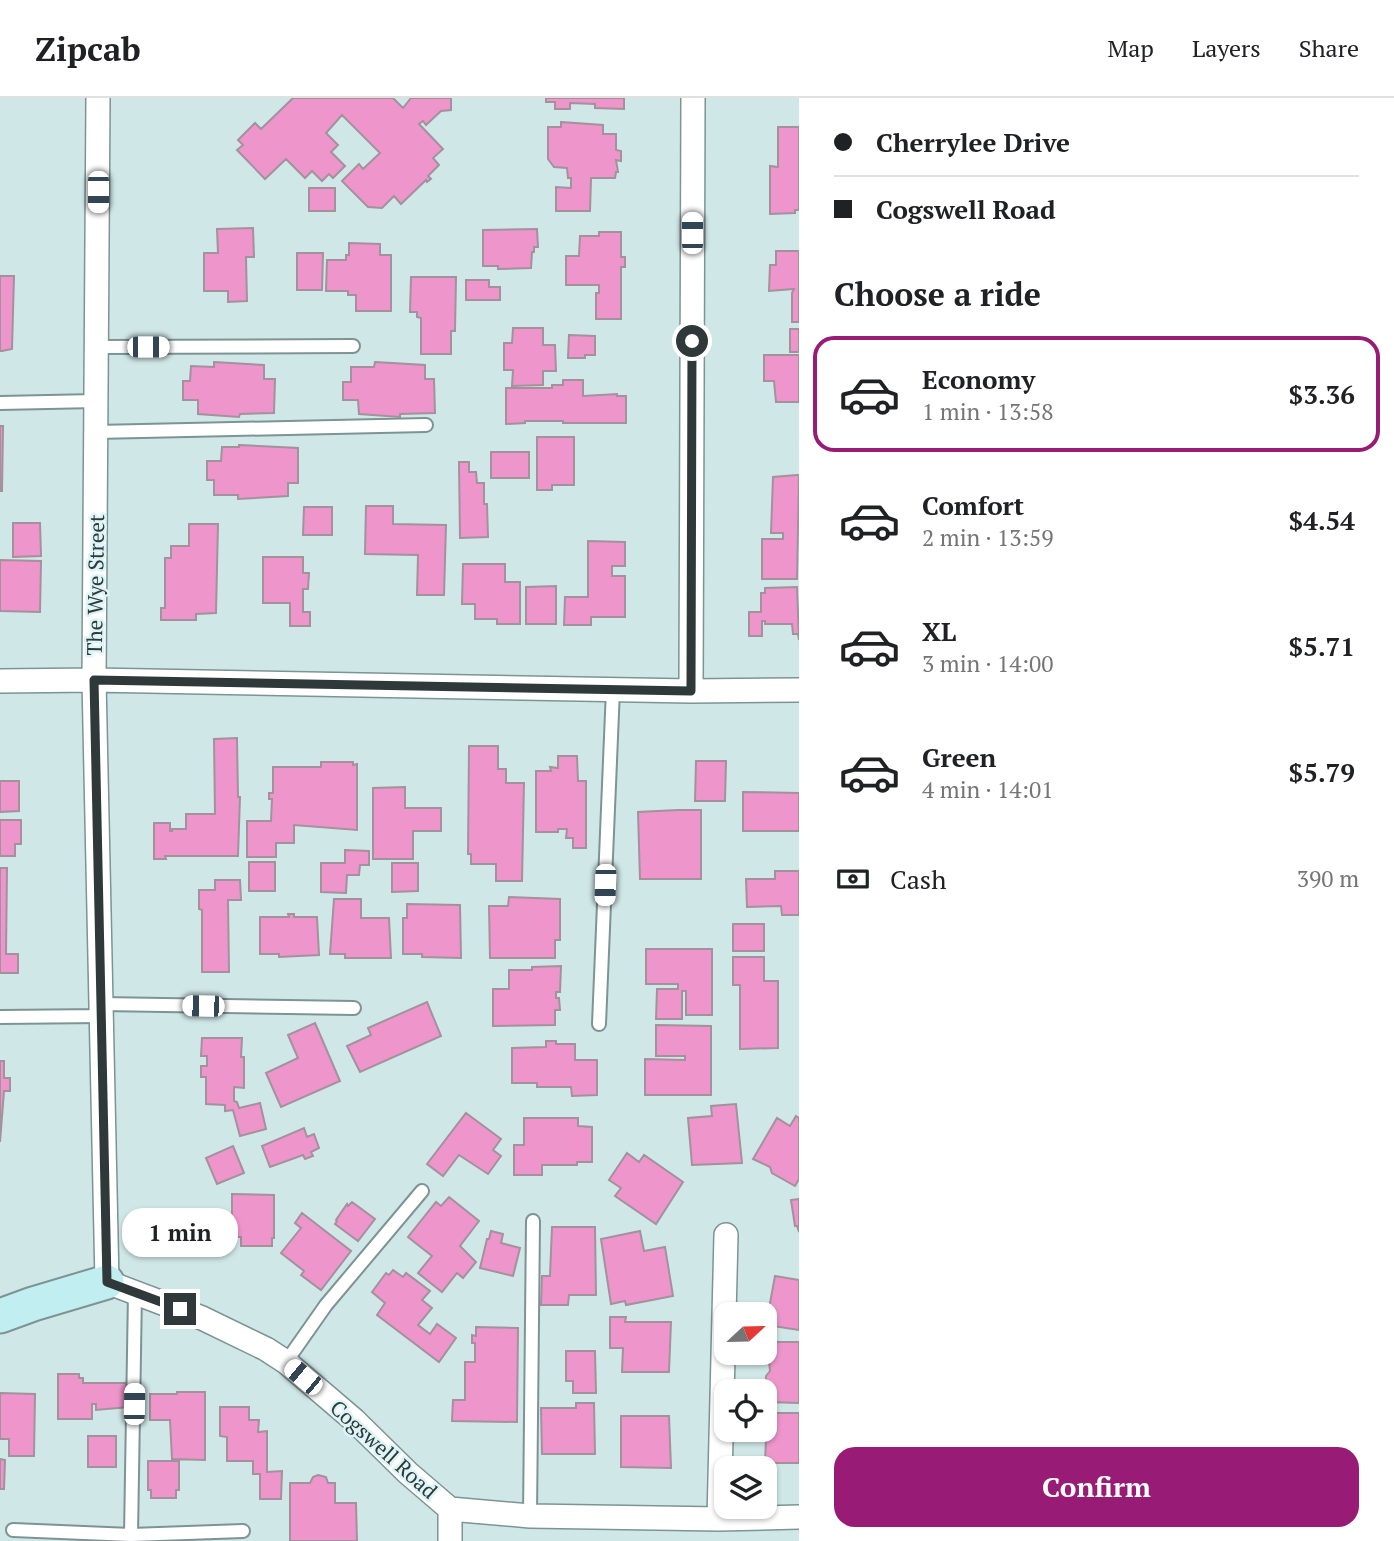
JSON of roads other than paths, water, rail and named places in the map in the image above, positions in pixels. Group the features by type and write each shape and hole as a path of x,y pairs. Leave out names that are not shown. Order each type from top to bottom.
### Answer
{"street":[{"name":"The Wye Street","path":"98,98 94,680 102,1010 121,1287"},
{"path":"691,691 693,98"},
{"path":"0,681 94,680 691,691 799,690"},
{"path":"721,1456 726,1235"},
{"path":"0,1316 33,1304 121,1287"},
{"name":"Cogswell Road","path":"121,1287 202,1318 266,1349 286,1362 354,1420 408,1473 450,1509 530,1516 714,1519"},
{"path":"450,1509 450,1541"},
{"name":"Cogswell Road","path":"777,1518 799,1517"}],"lane":[{"path":"97,347 352,346"},
{"path":"0,403 96,401"},
{"path":"96,432 426,425"},
{"path":"599,1024 613,689"},
{"path":"0,1017 102,1010 354,1009"},
{"path":"286,1362 326,1305 422,1191"},
{"path":"530,1516 533,1221"},
{"path":"121,1287 131,1535"},
{"path":"13,1530 131,1535 243,1531"}]}
